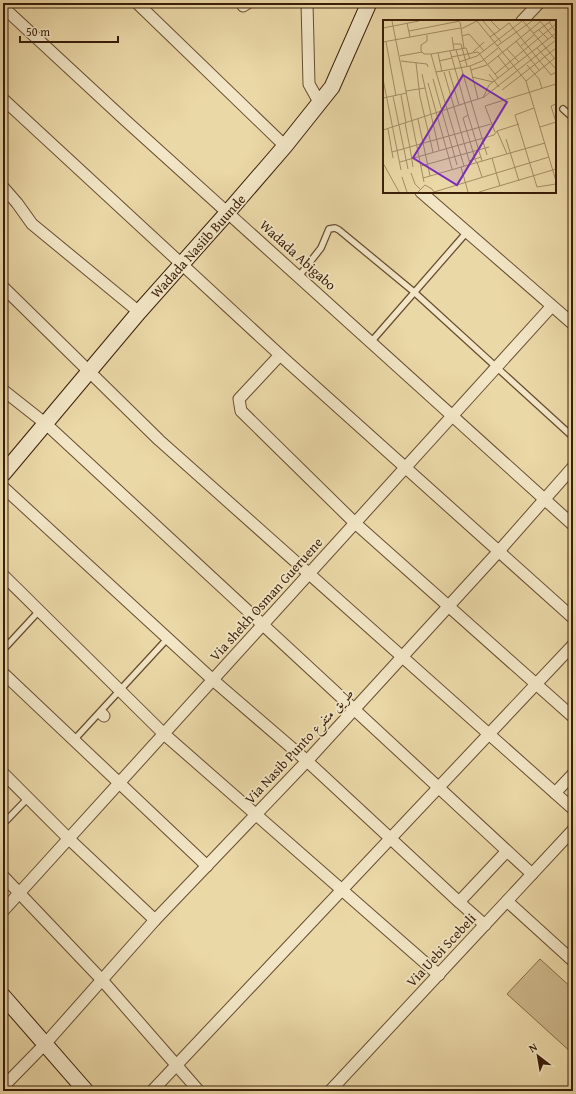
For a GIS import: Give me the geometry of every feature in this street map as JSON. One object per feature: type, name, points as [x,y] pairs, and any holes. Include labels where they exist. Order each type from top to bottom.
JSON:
[{"type":"street","points":[[137,3],[284,146]]},
{"type":"street","points":[[307,3],[309,84],[320,102]]},
{"type":"street","name":"Wadada Nasiib Buunde","points":[[3,474],[138,312],[228,212],[332,87],[369,3]]},
{"type":"street","points":[[523,20],[539,3]]},
{"type":"street","name":"Wadada Abigabo","points":[[3,7],[573,525]]},
{"type":"street","points":[[3,99],[280,355],[573,618]]},
{"type":"street","points":[[3,187],[18,203],[32,224],[138,312]]},
{"type":"street","points":[[422,193],[551,307],[573,324]]},
{"type":"street","points":[[3,287],[159,440],[573,809]]},
{"type":"street","name":"Via shekh Osman Gueruene","points":[[3,911],[551,307]]},
{"type":"street","points":[[280,355],[239,400],[241,411],[355,523],[573,717]]},
{"type":"street","points":[[3,390],[46,424],[532,874]]},
{"type":"street","name":"Via Nasib Punto طريق متفرع","points":[[3,1087],[45,1044],[154,920],[307,761],[354,708],[499,552],[573,467]]},
{"type":"street","points":[[3,487],[213,680],[307,761],[485,925]]},
{"type":"street","points":[[3,575],[164,734],[438,975]]},
{"type":"street","points":[[152,1091],[573,645]]},
{"type":"street","points":[[3,673],[207,866]]},
{"type":"street","points":[[3,773],[69,839],[154,920]]},
{"type":"street","points":[[555,794],[573,774]]},
{"type":"street","name":"Via Uebi Scebeli","points":[[330,1091],[573,830]]},
{"type":"street","points":[[459,902],[508,851]]},
{"type":"street","points":[[3,876],[102,980],[177,1064],[199,1091]]},
{"type":"street","points":[[507,901],[573,961]]},
{"type":"street","points":[[3,996],[86,1091]]},
{"type":"lane","points":[[563,110],[573,118]]},
{"type":"lane","points":[[299,276],[321,248],[329,229],[334,228],[414,292],[573,438]]},
{"type":"lane","points":[[371,342],[467,232]]},
{"type":"lane","points":[[3,650],[39,611]]},
{"type":"lane","points":[[74,740],[168,638]]},
{"type":"lane","points":[[3,824],[28,798]]},
{"type":"shaded area","points":[[540,959],[573,989],[573,1054],[507,994]]}]
